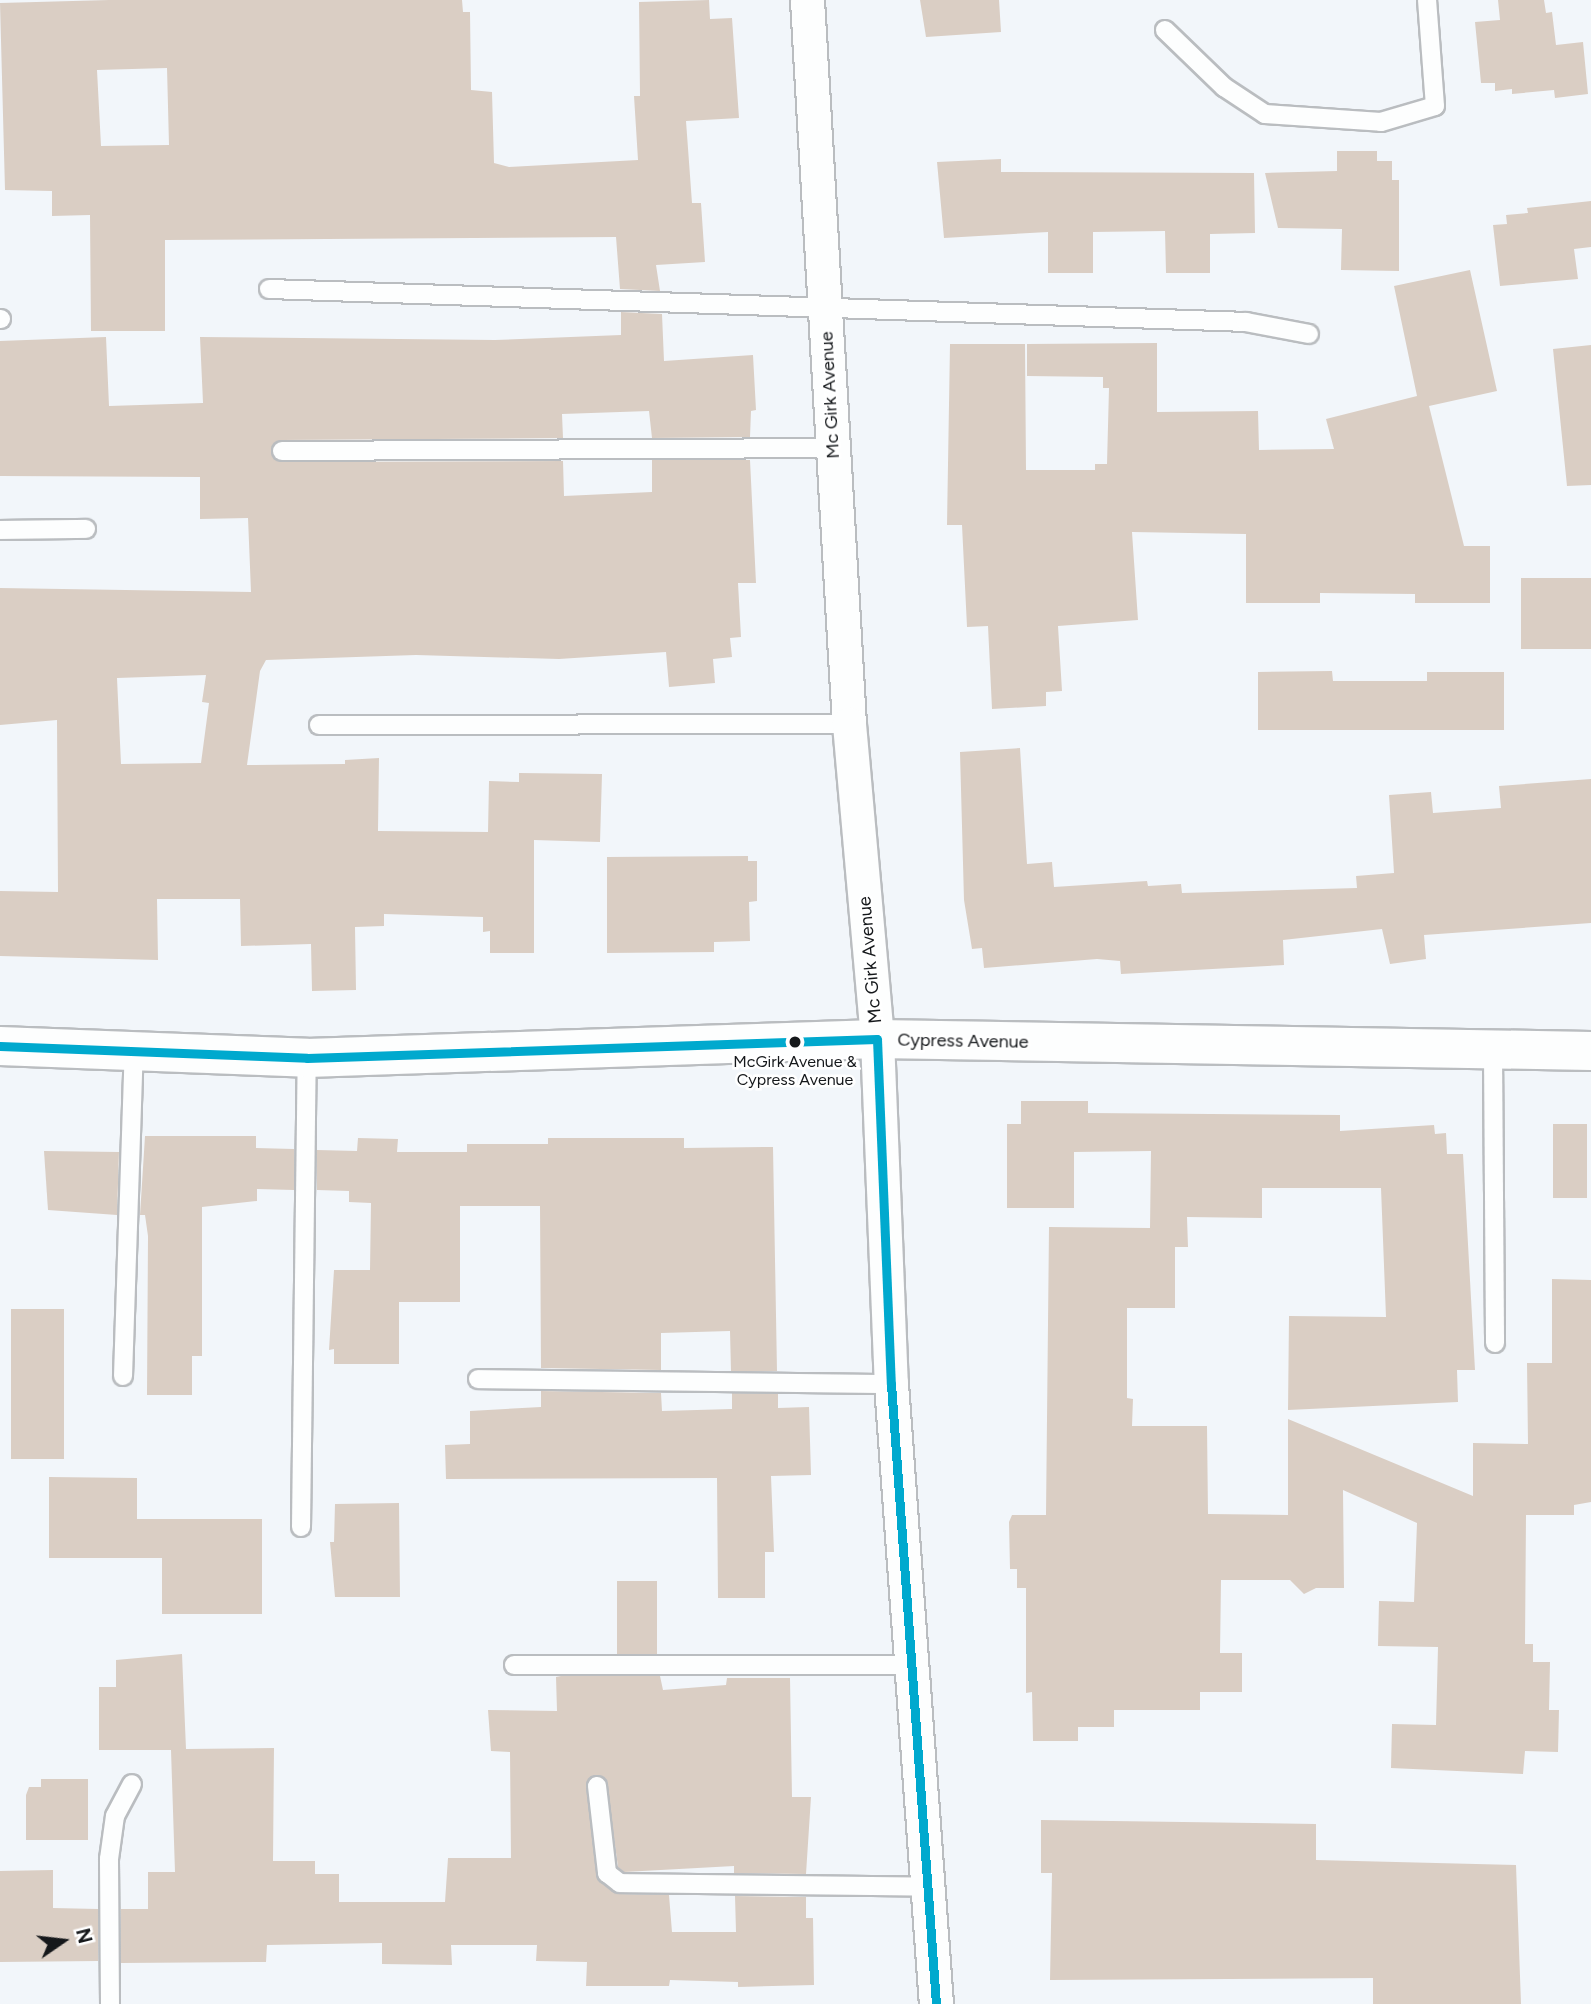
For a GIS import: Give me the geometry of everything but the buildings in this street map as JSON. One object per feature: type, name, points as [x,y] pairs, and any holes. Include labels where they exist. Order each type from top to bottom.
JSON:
[{"type":"street","name":"Mc Girk Avenue","points":[[807,0],[849,724],[877,1039],[891,1384],[936,2004]]},
{"type":"street","name":"Cypress Avenue","points":[[0,1046],[307,1058],[877,1039],[1493,1052],[1591,1051]]},
{"type":"lane","points":[[1165,30],[1224,88],[1265,114],[1381,122],[1435,106],[1427,0]]},
{"type":"lane","points":[[269,289],[825,305],[1246,322],[1309,334]]},
{"type":"lane","points":[[282,451],[833,448]]},
{"type":"lane","points":[[0,530],[86,529]]},
{"type":"lane","points":[[319,724],[849,724]]},
{"type":"lane","points":[[123,1376],[134,1051]]},
{"type":"lane","points":[[1493,1052],[1495,1343]]},
{"type":"lane","points":[[301,1527],[307,1058]]},
{"type":"lane","points":[[478,1379],[891,1384]]},
{"type":"lane","points":[[513,1665],[911,1665]]},
{"type":"lane","points":[[110,2004],[109,1859],[115,1816],[132,1784]]},
{"type":"lane","points":[[597,1786],[607,1873],[620,1883],[927,1887]]},
{"type":"transit line","points":[[0,1046],[307,1058],[877,1039],[891,1384],[936,2004]]},
{"type":"place","name":"McGirk Avenue & Cypress Avenue","points":[[795,1042]]}]
